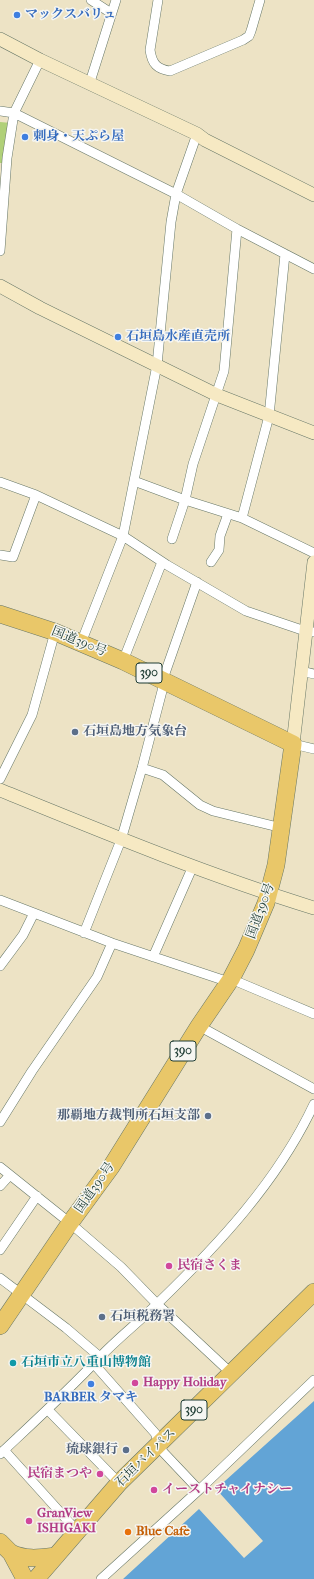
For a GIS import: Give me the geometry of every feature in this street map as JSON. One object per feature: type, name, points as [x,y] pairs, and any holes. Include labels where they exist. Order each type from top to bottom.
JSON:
[{"type":"highway","name":"国道390号","points":[[0,614],[55,632],[123,661],[293,744],[282,828],[269,894],[246,950],[230,980],[199,1026],[111,1167],[70,1223],[22,1296],[0,1326]]},
{"type":"highway","name":"石垣バイパス","points":[[36,1579],[119,1483],[232,1374],[314,1292]]},
{"type":"highway","points":[[5,1547],[24,1558],[33,1559],[56,1556]]},
{"type":"highway","points":[[5,1547],[25,1579]]},
{"type":"street","points":[[91,0],[111,13]]},
{"type":"street","points":[[90,82],[116,0]]},
{"type":"street","points":[[158,0],[150,50],[151,57],[155,66],[170,71],[243,40],[249,36],[260,0]]},
{"type":"street","points":[[0,39],[40,60],[90,82],[197,134],[205,140],[314,195]]},
{"type":"street","points":[[0,251],[3,165],[14,113],[40,60]]},
{"type":"street","points":[[0,111],[14,113],[176,194],[237,229],[314,269]]},
{"type":"street","points":[[81,643],[123,536],[157,365],[171,222],[176,194],[197,134]]},
{"type":"street","points":[[172,539],[185,500],[193,464],[224,371],[237,229]]},
{"type":"street","points":[[242,518],[269,416],[285,254]]},
{"type":"street","points":[[0,286],[40,308],[217,395],[314,433]]},
{"type":"street","points":[[134,481],[185,500],[242,518],[314,553]]},
{"type":"street","points":[[0,482],[36,495],[123,536],[162,562],[246,611],[310,632]]},
{"type":"street","points":[[0,555],[13,557],[36,495]]},
{"type":"street","points":[[211,562],[219,550],[220,536],[228,514]]},
{"type":"street","points":[[123,661],[162,562]]},
{"type":"street","points":[[314,562],[310,632],[301,671],[293,744],[314,749]]},
{"type":"street","points":[[84,933],[121,840],[142,768],[162,691],[163,680],[197,582]]},
{"type":"street","points":[[0,779],[32,715],[55,632]]},
{"type":"street","points":[[301,671],[314,674]]},
{"type":"street","points":[[142,768],[163,775],[200,805],[213,810],[282,828]]},
{"type":"street","points":[[0,790],[121,840],[269,894],[314,908]]},
{"type":"street","points":[[153,957],[193,866]]},
{"type":"street","points":[[0,900],[34,912],[112,944],[230,980],[314,1014]]},
{"type":"street","points":[[0,966],[23,935],[34,912]]},
{"type":"street","points":[[0,1122],[32,1071],[97,977],[112,944]]},
{"type":"street","points":[[199,1026],[314,1089]]},
{"type":"street","points":[[77,1531],[2,1452],[48,1410],[157,1304],[224,1236],[287,1153],[314,1104]]},
{"type":"street","points":[[0,1167],[70,1223],[121,1267],[157,1304],[232,1374]]},
{"type":"street","points":[[0,1186],[10,1175]]},
{"type":"street","points":[[0,1250],[37,1196]]},
{"type":"street","points":[[0,1278],[66,1328],[97,1361],[155,1433],[163,1452],[199,1490]]},
{"type":"street","points":[[102,1579],[199,1490],[314,1380]]},
{"type":"street","points":[[48,1410],[119,1483]]},
{"type":"green space","points":[[0,122],[11,123],[5,163],[0,163]]},
{"type":"water","points":[[314,1401],[314,1579],[123,1579],[199,1509],[244,1558],[263,1541],[216,1489]]},
{"type":"place","name":"マックスバリュ","points":[[17,15]]},
{"type":"place","name":"刺身・天ぷら屋","points":[[25,137]]},
{"type":"place","name":"石垣島水産直売所","points":[[118,337]]},
{"type":"place","name":"石垣島地方気象台","points":[[75,732]]},
{"type":"place","name":"那覇地方裁判所石垣支部","points":[[208,1116]]},
{"type":"place","name":"民宿さくま","points":[[169,1266]]},
{"type":"place","name":"石垣税務署","points":[[102,1317]]},
{"type":"place","name":"石垣市立八重山博物館","points":[[13,1363]]},
{"type":"place","name":"Happy Holiday","points":[[135,1383]]},
{"type":"place","name":"BARBER タマキ","points":[[91,1384]]},
{"type":"place","name":"琉球銀行","points":[[126,1450]]},
{"type":"place","name":"民宿まつや","points":[[100,1474]]},
{"type":"place","name":"イーストチャイナシー","points":[[154,1490]]},
{"type":"place","name":"GranView ISHIGAKI","points":[[29,1521]]},
{"type":"place","name":"Blue Cafe","points":[[128,1532]]}]
